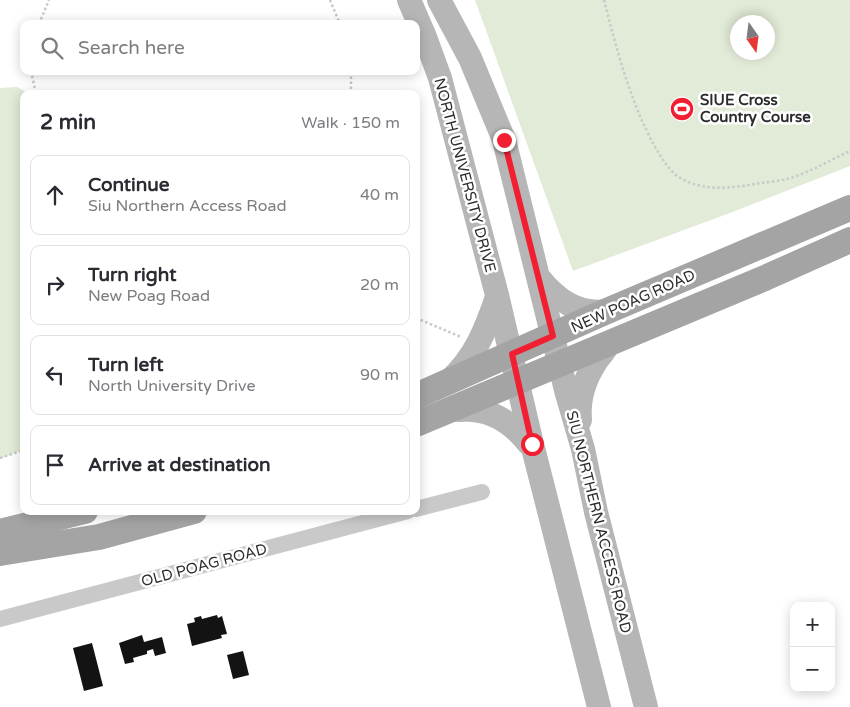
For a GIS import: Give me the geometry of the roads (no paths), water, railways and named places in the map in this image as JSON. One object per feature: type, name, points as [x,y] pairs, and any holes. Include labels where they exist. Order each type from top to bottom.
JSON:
[{"type":"main road","name":"NORTH UNIVERSITY DRIVE","points":[[409,0],[418,20]]},
{"type":"main road","points":[[439,0],[470,58],[504,140],[553,336]]},
{"type":"main road","name":"NORTH UNIVERSITY DRIVE","points":[[420,25],[440,78],[512,354]]},
{"type":"main road","name":"NEW POAG ROAD","points":[[420,394],[607,311],[850,208]]},
{"type":"main road","name":"NEW POAG ROAD","points":[[420,422],[850,240]]},
{"type":"main road","points":[[539,278],[563,302],[578,309],[594,312],[607,311]]},
{"type":"main road","points":[[448,382],[465,366],[478,345],[488,326],[497,295]]},
{"type":"main road","name":"SIU NORTHERN ACCESS ROAD","points":[[553,336],[584,449],[596,512],[646,707]]},
{"type":"main road","points":[[584,449],[579,408],[583,389],[591,370],[608,344]]},
{"type":"main road","points":[[512,354],[532,444],[599,707]]},
{"type":"main road","points":[[453,409],[481,411],[503,420],[519,432],[529,444],[532,444]]},
{"type":"main road","points":[[0,532],[69,515]]},
{"type":"main road","points":[[0,553],[99,537],[179,515]]},
{"type":"street","points":[[420,508],[482,492]]},
{"type":"street","name":"OLD POAG ROAD","points":[[0,619],[393,515]]},
{"type":"place","name":"SIUE Cross Country Course","points":[[682,109]]}]
